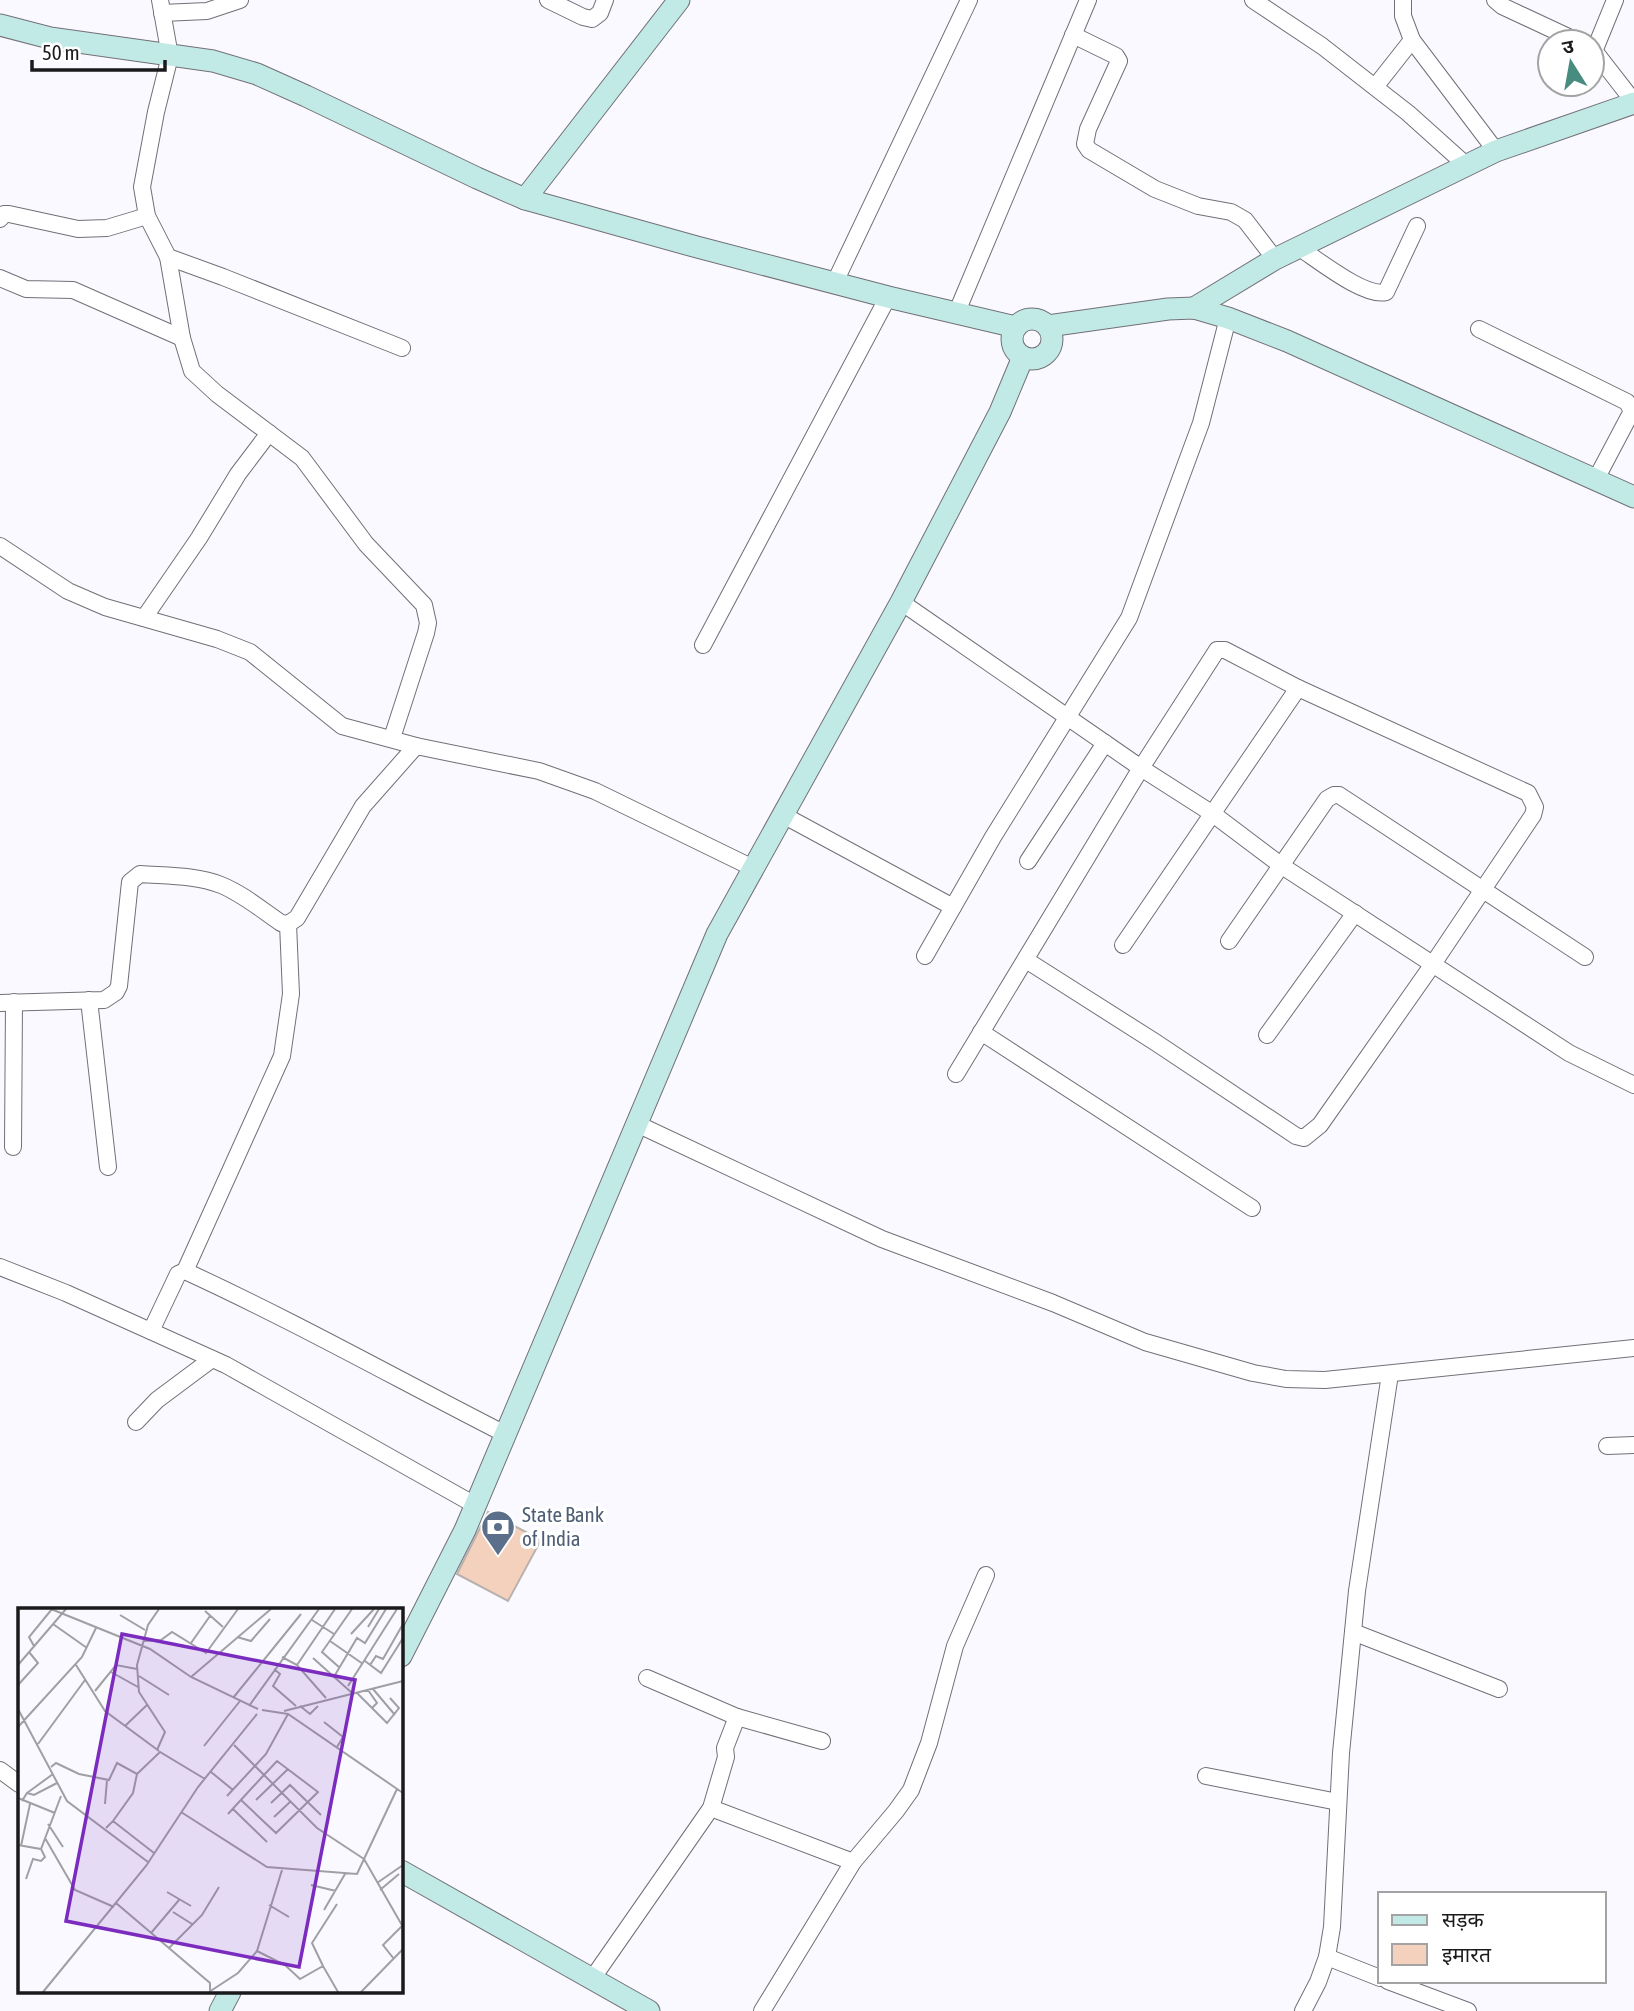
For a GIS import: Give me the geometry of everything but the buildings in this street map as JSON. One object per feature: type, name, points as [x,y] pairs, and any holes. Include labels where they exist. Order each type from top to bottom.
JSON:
[{"type":"street","points":[[240,0],[207,11],[161,7],[170,56],[142,187],[147,216],[168,257],[182,338],[192,371],[217,394],[302,458],[366,544],[424,605],[428,623],[426,634],[392,738]]},
{"type":"street","points":[[548,0],[592,19],[600,13],[605,0]]},
{"type":"street","points":[[525,199],[679,0]]},
{"type":"street","points":[[835,282],[969,0]]},
{"type":"street","points":[[956,314],[1088,0]]},
{"type":"street","points":[[1253,0],[1322,46],[1375,87],[1467,166]]},
{"type":"street","points":[[1403,0],[1403,16],[1412,40],[1496,151]]},
{"type":"street","points":[[1495,0],[1502,6],[1549,28]]},
{"type":"street","points":[[1602,28],[1615,0]]},
{"type":"street","points":[[0,25],[50,38],[213,61],[257,74],[525,199],[888,297],[1016,327]]},
{"type":"street","points":[[1073,35],[1116,56],[1119,61],[1088,129],[1085,144],[1089,150],[1155,189],[1198,206],[1231,212],[1245,220],[1275,259]]},
{"type":"street","points":[[1375,87],[1412,40]]},
{"type":"street","points":[[1194,308],[1298,247],[1496,151],[1634,102],[1606,66]]},
{"type":"street","points":[[0,219],[4,214],[9,214],[78,229],[107,228],[147,216]]},
{"type":"street","points":[[1298,247],[1363,288],[1378,294],[1386,292],[1417,226]]},
{"type":"street","points":[[168,257],[401,348]]},
{"type":"street","points":[[0,278],[26,289],[73,290],[182,338]]},
{"type":"street","points":[[703,645],[888,297]]},
{"type":"street","points":[[1048,326],[1052,338],[1048,351],[1037,358],[1023,357],[1012,344],[1016,327],[1028,319],[1035,319],[1048,326],[1168,309],[1194,308],[1300,346],[1634,497]]},
{"type":"street","points":[[925,956],[993,837],[1129,618],[1201,423],[1228,318]]},
{"type":"street","points":[[1479,329],[1627,402],[1632,411],[1595,481]]},
{"type":"street","points":[[402,1654],[475,1505],[717,934],[901,602],[1000,412],[1023,357]]},
{"type":"street","points":[[144,618],[199,538],[238,474],[269,433]]},
{"type":"street","points":[[0,546],[68,591],[105,607],[217,639],[250,652],[307,695],[342,726],[416,746],[539,771],[595,791],[753,868]]},
{"type":"street","points":[[901,602],[1104,743],[1213,814],[1282,866],[1569,1053],[1634,1085]]},
{"type":"street","points":[[956,1074],[1141,768],[1217,650],[1225,650],[1298,688],[1528,793],[1535,807],[1533,815],[1433,964],[1320,1125],[1304,1138],[1296,1136],[1026,960]]},
{"type":"street","points":[[1123,945],[1298,688]]},
{"type":"street","points":[[1028,862],[1104,743]]},
{"type":"street","points":[[13,1147],[7,1002],[104,1000],[116,992],[119,986],[130,882],[140,874],[204,880],[220,885],[236,892],[281,923],[288,924],[297,918],[363,806],[416,746]]},
{"type":"street","points":[[1229,942],[1327,799],[1334,794],[1584,957]]},
{"type":"street","points":[[783,814],[953,907]]},
{"type":"street","points":[[1267,1035],[1355,913]]},
{"type":"street","points":[[151,1331],[178,1274],[185,1271],[282,1056],[291,994],[288,924]]},
{"type":"street","points":[[89,1000],[108,1167]]},
{"type":"street","points":[[981,1032],[1252,1208]]},
{"type":"street","points":[[637,1124],[882,1239],[1053,1303],[1145,1342],[1253,1373],[1286,1379],[1325,1380],[1634,1348]]},
{"type":"street","points":[[0,1267],[66,1293],[212,1359],[475,1505]]},
{"type":"street","points":[[185,1271],[270,1310],[360,1360],[505,1434]]},
{"type":"street","points":[[135,1422],[157,1400],[212,1359]]},
{"type":"street","points":[[1303,2011],[1327,1957],[1332,1927],[1338,1801],[1353,1632],[1390,1374]]},
{"type":"street","points":[[1607,1446],[1634,1445]]},
{"type":"street","points":[[762,2011],[853,1862],[911,1790],[929,1742],[955,1646],[986,1575]]},
{"type":"street","points":[[1353,1632],[1499,1689]]},
{"type":"street","points":[[647,1678],[737,1717],[822,1741]]},
{"type":"street","points":[[592,1979],[711,1808],[726,1757],[725,1748],[737,1717]]},
{"type":"street","points":[[0,1770],[18,1783]]},
{"type":"street","points":[[1206,1776],[1338,1801]]},
{"type":"street","points":[[711,1808],[853,1862]]},
{"type":"street","points":[[402,1872],[649,2011]]},
{"type":"street","points":[[1327,1957],[1378,1977]]},
{"type":"street","points":[[1393,1983],[1468,2011]]},
{"type":"street","points":[[220,2011],[229,1994]]},
{"type":"place","name":"State Bank of India","points":[[498,1557]]}]
